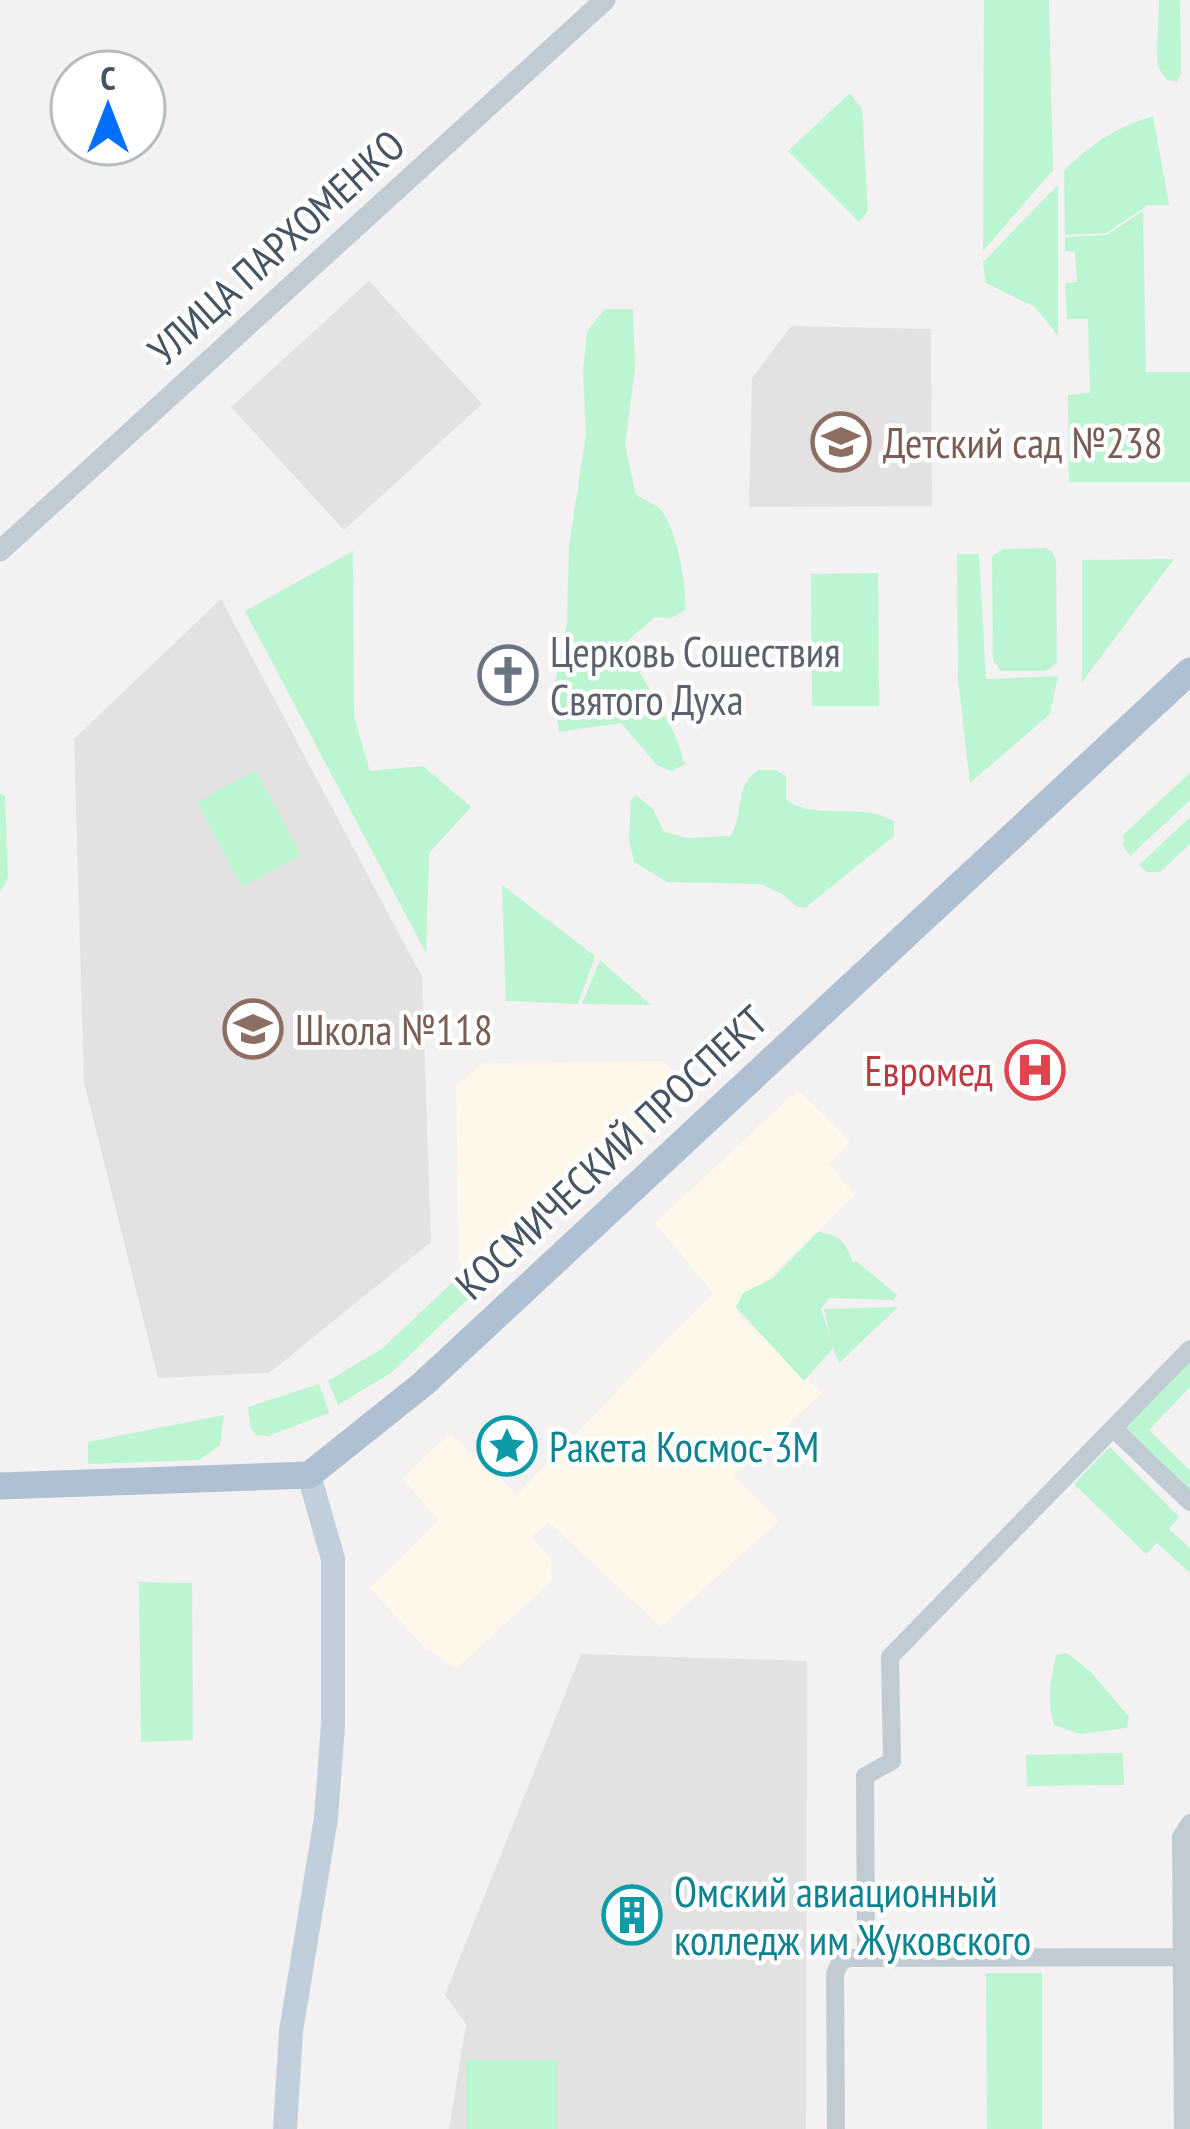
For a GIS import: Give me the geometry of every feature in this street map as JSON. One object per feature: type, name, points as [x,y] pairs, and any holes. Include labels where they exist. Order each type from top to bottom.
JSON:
[{"type":"main road","name":"КОСМИЧЕСКИЙ ПРОСПЕКТ","points":[[309,1475],[423,1384],[1190,671]]},
{"type":"main road","points":[[0,1486],[309,1475],[333,1559],[333,1725],[326,1818],[288,2050],[285,2129]]},
{"type":"street","name":"УЛИЦА ПАРХОМЕНКО","points":[[0,551],[605,0]]},
{"type":"street","points":[[866,1958],[865,1776],[892,1761],[890,1658],[1190,1349]]},
{"type":"street","points":[[1114,1428],[1190,1502]]},
{"type":"street","points":[[1183,2129],[1181,1837],[1190,1823]]},
{"type":"street","points":[[836,2129],[836,1973],[840,1962],[866,1958],[1182,1957]]},
{"type":"shaded area","points":[[369,281],[482,404],[344,530],[231,407]]},
{"type":"shaded area","name":"Детский сад №238","points":[[791,326],[931,329],[932,506],[749,507],[752,378]]},
{"type":"shaded area","name":"Школа №118","points":[[221,599],[422,977],[431,1242],[269,1373],[158,1378],[84,1082],[74,739]]},
{"type":"shaded area","points":[[662,1061],[693,1088],[479,1288],[459,1261],[456,1086],[483,1063]]},
{"type":"shaded area","points":[[798,1090],[850,1141],[829,1164],[855,1195],[735,1311],[822,1393],[733,1475],[779,1521],[661,1627],[549,1522],[531,1538],[551,1558],[552,1581],[457,1668],[423,1646],[370,1588],[439,1520],[402,1478],[450,1433],[517,1494],[713,1293],[655,1223]]},
{"type":"shaded area","points":[[581,1654],[807,1661],[806,2129],[449,2129],[466,2024],[445,1995]]},
{"type":"green space","points":[[984,0],[1049,0],[1053,170],[983,251]]},
{"type":"green space","points":[[1159,0],[1180,0],[1181,74],[1177,82],[1167,80],[1158,67]]},
{"type":"green space","points":[[850,93],[862,109],[868,211],[859,222],[788,151]]},
{"type":"green space","points":[[1153,116],[1169,205],[1148,205],[1106,233],[1065,235],[1064,171],[1105,138]]},
{"type":"green space","points":[[1058,185],[1058,336],[1035,307],[986,283],[983,262]]},
{"type":"green space","points":[[1143,211],[1146,372],[1190,372],[1190,482],[1069,482],[1068,395],[1090,393],[1088,319],[1067,319],[1065,283],[1077,282],[1075,252],[1065,251],[1065,237],[1107,235]]},
{"type":"green space","points":[[605,309],[633,309],[635,368],[625,445],[636,495],[662,511],[683,573],[685,610],[671,618],[655,617],[626,642],[679,747],[685,764],[672,771],[657,765],[621,723],[559,732],[553,693],[567,622],[569,547],[586,433],[587,331]]},
{"type":"green space","points":[[1044,548],[1056,559],[1057,663],[1046,671],[1001,671],[993,660],[992,556],[1003,549]]},
{"type":"green space","points":[[353,551],[354,716],[370,771],[423,766],[471,807],[429,853],[426,953],[245,611]]},
{"type":"green space","points":[[957,554],[979,554],[986,679],[1058,676],[1050,714],[970,783],[958,679]]},
{"type":"green space","points":[[1174,559],[1082,682],[1082,560]]},
{"type":"green space","points":[[878,573],[879,706],[812,706],[811,574]]},
{"type":"green space","points":[[256,770],[301,855],[242,887],[197,802]]},
{"type":"green space","points":[[759,770],[786,776],[786,800],[812,810],[880,815],[894,821],[894,836],[805,908],[761,884],[667,882],[634,862],[629,840],[631,800],[636,795],[653,809],[664,832],[688,838],[730,836],[745,784]]},
{"type":"green space","points":[[1190,773],[1190,800],[1130,856],[1123,846],[1124,834]]},
{"type":"green space","points":[[0,793],[5,796],[8,878],[0,892]]},
{"type":"green space","points":[[1190,817],[1190,844],[1160,872],[1147,872],[1139,865]]},
{"type":"green space","points":[[502,885],[595,956],[578,1004],[506,1001]]},
{"type":"green space","points":[[600,960],[651,1005],[582,1004]]},
{"type":"green space","points":[[818,1232],[842,1241],[853,1263],[897,1295],[893,1300],[829,1298],[821,1309],[831,1339],[824,1309],[898,1307],[839,1363],[833,1348],[804,1381],[736,1307],[743,1293],[773,1278]]},
{"type":"green space","points":[[458,1277],[475,1292],[392,1372],[338,1405],[328,1381],[383,1348]]},
{"type":"green space","points":[[1190,1354],[1190,1387],[1149,1430],[1190,1471],[1190,1499],[1117,1428]]},
{"type":"green space","points":[[319,1384],[329,1413],[268,1436],[256,1435],[248,1407]]},
{"type":"green space","points":[[224,1415],[220,1445],[199,1460],[88,1464],[88,1442]]},
{"type":"green space","points":[[1110,1447],[1179,1517],[1169,1529],[1190,1548],[1190,1573],[1157,1543],[1146,1554],[1074,1484]]},
{"type":"green space","points":[[139,1582],[192,1583],[193,1740],[141,1742]]},
{"type":"green space","points":[[1067,1653],[1091,1672],[1129,1717],[1127,1728],[1080,1734],[1054,1725],[1052,1674],[1056,1655]]},
{"type":"green space","points":[[1123,1753],[1124,1785],[1027,1786],[1026,1755]]},
{"type":"green space","points":[[986,1973],[1042,1973],[1042,2129],[987,2129]]},
{"type":"green space","points":[[466,2060],[557,2060],[557,2129],[467,2129]]},
{"type":"place","name":"Детский сад №238","points":[[841,442]]},
{"type":"place","name":"Церковь Сошествия Святого Духа","points":[[508,675]]},
{"type":"place","name":"Школа №118","points":[[253,1029]]},
{"type":"place","name":"Евромед","points":[[1035,1070]]},
{"type":"place","name":"Ракета Космос-3М","points":[[507,1446]]},
{"type":"place","name":"Омский авиационный колледж им Жуковского","points":[[632,1915]]}]
